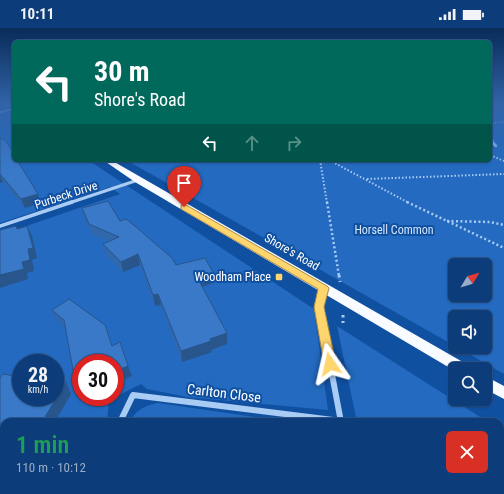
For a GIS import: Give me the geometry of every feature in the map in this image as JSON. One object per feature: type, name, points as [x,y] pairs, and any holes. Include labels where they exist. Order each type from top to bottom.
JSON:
[{"type":"main road","name":"Shore's Road","points":[[109,162],[451,362]]},
{"type":"main road","points":[[492,386],[504,393]]},
{"type":"street","name":"Purbeck Drive","points":[[0,226],[138,180]]},
{"type":"street","points":[[324,288],[319,307],[340,418]]},
{"type":"street","name":"Carlton Close","points":[[122,418],[133,395],[317,418]]},
{"type":"path","points":[[492,156],[504,161]]},
{"type":"path","points":[[320,162],[342,298],[343,323]]},
{"type":"path","points":[[334,162],[425,212],[504,248]]},
{"type":"path","points":[[365,179],[504,174]]},
{"type":"path","points":[[445,221],[490,222],[504,225]]},
{"type":"green space","points":[[0,127],[12,127],[12,162],[91,162],[314,309],[328,410],[187,397],[147,389],[141,384],[124,392],[124,354],[72,354],[72,406],[108,406],[107,418],[0,418],[0,235],[120,194],[110,187],[0,223]]},
{"type":"green space","name":"Horsell Common","points":[[492,127],[504,127],[504,374],[492,367],[492,362],[483,362],[469,354],[492,354],[492,310],[448,310],[448,342],[130,162],[492,162]]},
{"type":"green space","points":[[337,326],[448,397],[448,406],[463,406],[482,418],[356,418]]},
{"type":"green space","points":[[158,403],[261,418],[132,418],[138,411],[149,405]]},
{"type":"building","points":[[0,138],[6,141],[12,151],[12,162],[18,162],[38,194],[21,199],[0,174]]},
{"type":"building","points":[[108,201],[120,221],[126,219],[172,258],[176,265],[205,258],[213,272],[197,277],[227,333],[210,339],[211,341],[181,351],[158,294],[153,295],[138,254],[121,262],[103,244],[119,237],[89,224],[82,208]]},
{"type":"building","points":[[16,226],[17,229],[27,226],[33,248],[28,249],[30,260],[22,262],[24,269],[0,275],[0,230]]},
{"type":"building","points":[[69,299],[105,325],[112,346],[120,342],[124,354],[72,354],[72,364],[64,320],[52,310]]},
{"type":"building","points":[[124,354],[128,366],[124,368]]},
{"type":"building","points":[[3,374],[12,376],[12,406],[52,406],[44,418],[0,418],[0,378]]},
{"type":"waterway","points":[[492,142],[496,146]]},
{"type":"place","name":"Woodham Place","points":[[279,277]]},
{"type":"route","points":[[184,207],[324,288],[319,307],[330,364]]}]
